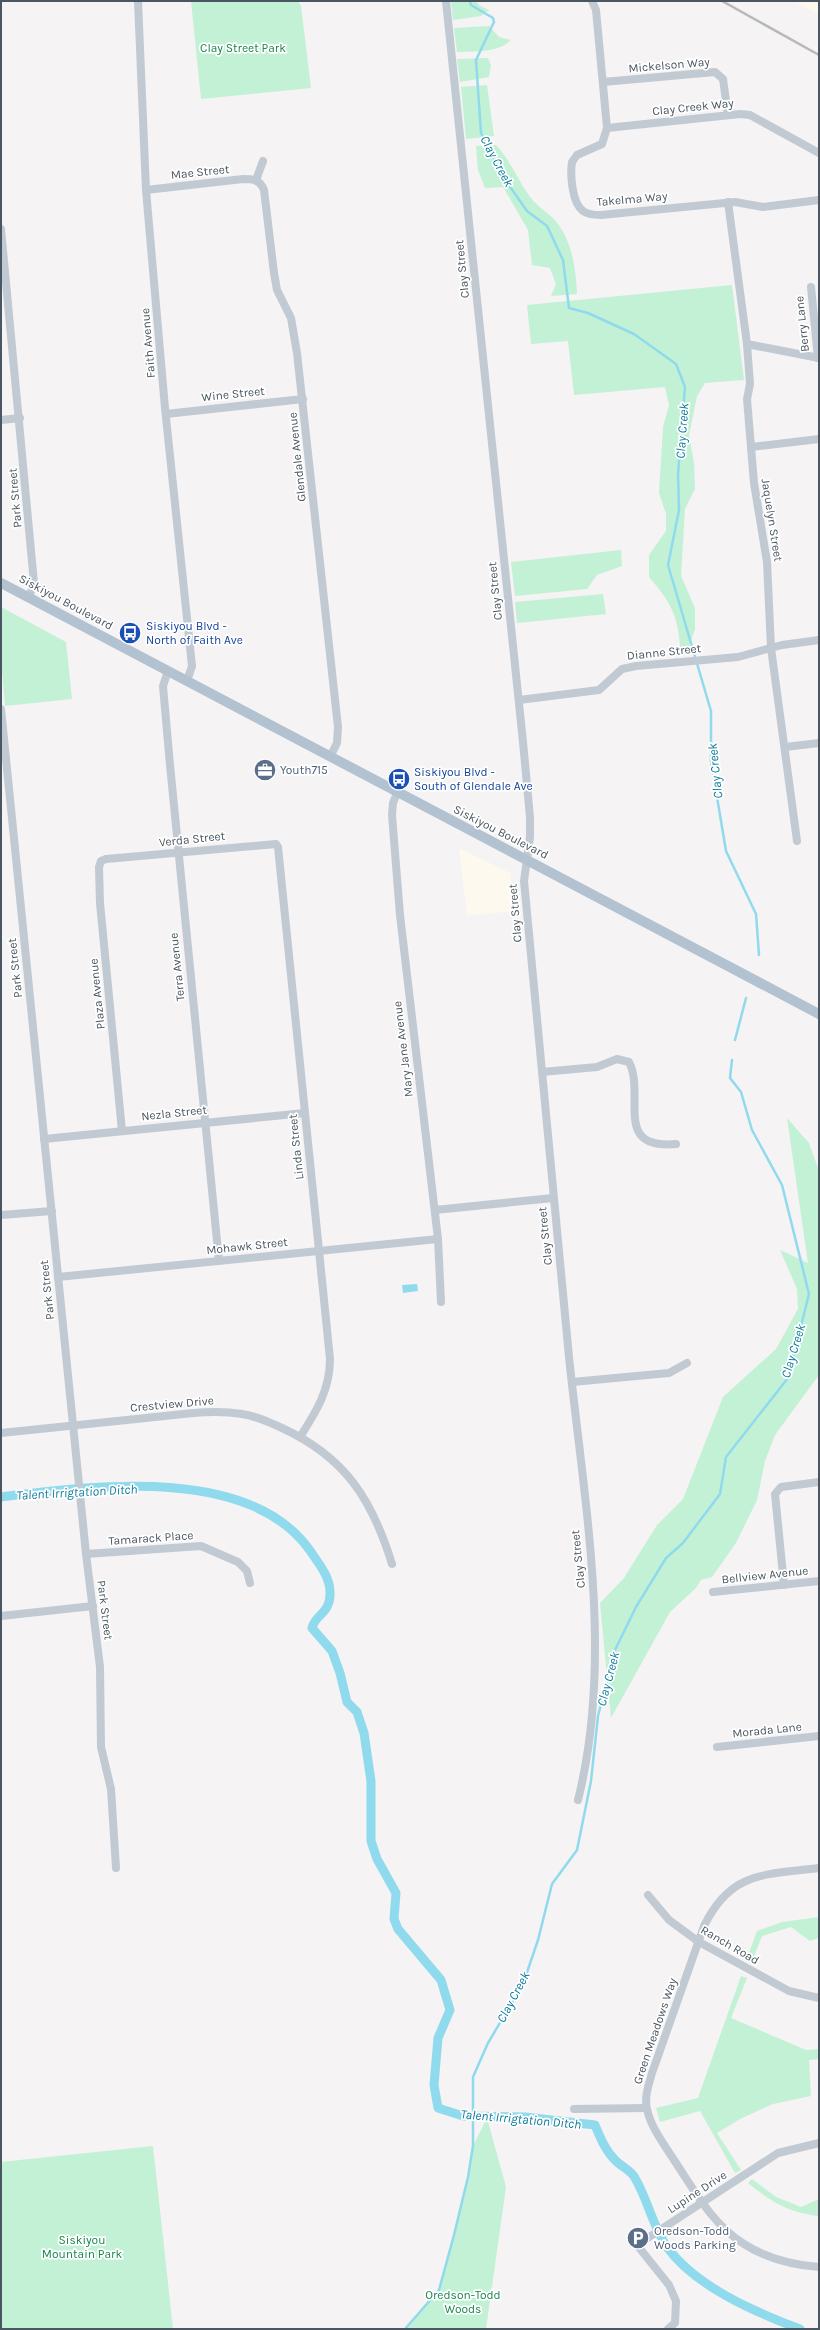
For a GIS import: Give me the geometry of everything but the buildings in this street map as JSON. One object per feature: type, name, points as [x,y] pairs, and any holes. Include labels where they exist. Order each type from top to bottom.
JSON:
[{"type":"main road","name":"Siskiyou Boulevard","points":[[1,583],[819,1014]]},
{"type":"street","name":"Faith Avenue","points":[[138,1],[146,190],[166,414],[192,666],[187,681]]},
{"type":"street","name":"Clay Street","points":[[446,1],[530,817],[524,881],[553,1198],[594,1590],[596,1676],[586,1770],[578,1800]]},
{"type":"street","points":[[592,1],[596,10],[607,128]]},
{"type":"street","name":"Mickelson Way","points":[[602,82],[715,72],[723,79],[728,115]]},
{"type":"street","name":"Clay Creek Way","points":[[607,128],[728,115],[750,116],[819,153]]},
{"type":"street","name":"Takelma Way","points":[[607,128],[606,135],[598,147],[577,155],[572,162],[576,203],[588,214],[601,215],[728,202],[741,202],[754,207],[763,207],[819,200]]},
{"type":"street","points":[[256,180],[263,161]]},
{"type":"street","name":"Mae Street","points":[[146,190],[243,179],[256,180]]},
{"type":"street","name":"Glendale Avenue","points":[[256,180],[262,184],[264,190],[277,290],[291,318],[303,399],[338,727],[337,743],[330,757]]},
{"type":"street","name":"Jaquelyn Street","points":[[728,202],[747,344],[750,384],[747,399],[754,483],[767,562],[771,648],[797,841]]},
{"type":"street","name":"Park Street","points":[[1,229],[20,418],[34,583],[29,597]]},
{"type":"street","name":"Berry Lane","points":[[811,287],[819,358]]},
{"type":"street","points":[[747,344],[819,358]]},
{"type":"street","name":"Wine Street","points":[[166,414],[303,399]]},
{"type":"street","points":[[1,420],[20,418]]},
{"type":"street","points":[[751,447],[819,439]]},
{"type":"street","name":"Dianne Street","points":[[519,700],[599,690],[622,669],[636,666],[738,656],[771,648],[819,640]]},
{"type":"street","name":"Terra Avenue","points":[[168,671],[163,686],[178,853],[219,1261]]},
{"type":"street","name":"Park Street","points":[[1,709],[80,1497],[100,1667],[101,1747],[111,1789],[116,1868]]},
{"type":"street","points":[[785,747],[819,743]]},
{"type":"street","name":"Mary Jane Avenue","points":[[398,793],[392,803],[392,815],[400,915],[438,1238],[441,1302]]},
{"type":"street","name":"Verda Street","points":[[106,859],[272,843],[278,848]]},
{"type":"street","name":"Linda Street","points":[[278,848],[330,1373],[322,1401],[300,1437]]},
{"type":"street","name":"Plaza Avenue","points":[[106,859],[101,861],[99,867],[98,884],[122,1131]]},
{"type":"street","points":[[542,1072],[597,1067],[617,1059],[629,1062],[634,1073],[634,1117],[638,1131],[651,1142],[664,1145],[676,1144]]},
{"type":"street","name":"Nezla Street","points":[[44,1139],[305,1113]]},
{"type":"street","points":[[435,1210],[553,1198]]},
{"type":"street","points":[[1,1215],[52,1211]]},
{"type":"street","name":"Mohawk Street","points":[[58,1277],[438,1238]]},
{"type":"street","points":[[572,1382],[668,1373],[687,1363]]},
{"type":"street","name":"Crestview Drive","points":[[1,1433],[222,1412],[260,1419],[300,1437],[330,1458],[357,1487],[378,1521],[392,1564]]},
{"type":"street","points":[[784,1585],[775,1494],[781,1487],[819,1482]]},
{"type":"street","name":"Tamarack Place","points":[[86,1554],[201,1546],[238,1562],[247,1571],[250,1583]]},
{"type":"street","name":"Bellview Avenue","points":[[713,1592],[819,1581]]},
{"type":"street","points":[[1,1616],[93,1606]]},
{"type":"street","name":"Morada Lane","points":[[717,1747],[819,1736]]},
{"type":"street","name":"Green Meadows Way","points":[[646,2108],[646,2096],[652,2073],[704,1926],[716,1904],[725,1894],[740,1883],[762,1875],[819,1868]]},
{"type":"street","name":"Ranch Road","points":[[648,1896],[669,1920],[699,1942],[789,1990],[817,1996]]},
{"type":"street","points":[[574,2109],[646,2108],[659,2136],[702,2203],[729,2234],[745,2245],[788,2263],[819,2267]]},
{"type":"street","name":"Lupine Drive","points":[[668,2329],[675,2323],[676,2302],[669,2285],[637,2245],[778,2153],[819,2143]]},
{"type":"shaded area","points":[[794,1],[819,1],[819,15]]},
{"type":"shaded area","points":[[459,848],[510,873],[516,911],[467,916]]},
{"type":"green space","name":"Clay Street Park","points":[[191,1],[298,1],[301,6],[311,88],[201,99]]},
{"type":"green space","points":[[451,1],[476,1],[479,5],[489,10],[481,16],[453,20]]},
{"type":"green space","points":[[489,26],[499,37],[511,40],[493,49],[457,52],[454,28]]},
{"type":"green space","points":[[488,58],[491,65],[489,77],[460,82],[457,59]]},
{"type":"green space","points":[[487,85],[494,136],[466,139],[461,87]]},
{"type":"green space","points":[[496,145],[531,198],[554,219],[565,236],[572,255],[576,275],[577,294],[551,296],[556,284],[550,268],[532,265],[528,230],[503,187],[485,188],[478,170],[476,146]]},
{"type":"green space","points":[[732,285],[744,380],[705,383],[697,396],[689,435],[694,463],[695,489],[685,509],[681,576],[695,608],[695,629],[686,655],[681,655],[678,631],[673,613],[664,596],[649,577],[649,555],[666,531],[666,514],[659,493],[663,427],[669,405],[665,387],[574,395],[568,341],[531,344],[527,305]]},
{"type":"green space","points":[[621,550],[622,566],[597,575],[587,589],[515,596],[511,562]]},
{"type":"green space","points":[[603,594],[606,614],[517,623],[515,602]]},
{"type":"green space","points":[[1,607],[66,642],[72,699],[5,706],[1,660]]},
{"type":"green space","points":[[787,1118],[809,1143],[819,1171],[819,1375],[775,1435],[765,1461],[757,1500],[736,1543],[712,1577],[701,1580],[696,1588],[670,1612],[611,1718],[600,1603],[624,1578],[657,1525],[683,1499],[723,1397],[776,1349],[798,1309],[797,1289],[780,1250],[808,1263]]},
{"type":"green space","points":[[819,1917],[819,1938],[810,1941],[791,1927],[762,1936],[751,1964],[746,1961],[757,1931],[782,1922]]},
{"type":"green space","points":[[741,1976],[747,1978],[731,2018],[806,2050],[819,2049],[819,2059],[809,2060],[811,2096],[773,2104],[740,2119],[717,2133],[741,2170],[735,2173],[700,2111],[660,2122],[656,2108],[698,2098]]},
{"type":"green space","name":"Oredson-Todd Woods","points":[[487,2118],[506,2187],[486,2329],[405,2329],[439,2290],[468,2177],[473,2146]]},
{"type":"green space","name":"Siskiyou Mountain Park","points":[[153,2146],[173,2329],[1,2329],[1,2162]]},
{"type":"green space","points":[[752,2179],[776,2197],[801,2207],[819,2199],[819,2216],[798,2212],[780,2205],[748,2183]]},
{"type":"water","points":[[417,1284],[418,1291],[403,1293],[402,1285]]},
{"type":"waterway","name":"Clay Creek","points":[[470,1],[471,5],[493,18],[494,22],[476,60],[481,133],[506,181],[527,211],[547,226],[563,260],[569,308],[588,313],[634,334],[676,364],[685,387],[678,474],[679,510],[668,565],[711,711],[711,761],[726,851],[756,914],[759,955]]},
{"type":"waterway","name":"Clay Creek","points":[[735,1040],[746,998]]},
{"type":"waterway","name":"Clay Creek","points":[[405,2329],[439,2290],[454,2235],[468,2177],[473,2146],[473,2077],[488,2043],[523,1984],[538,1940],[552,1884],[577,1850],[591,1781],[598,1716],[615,1650],[636,1607],[666,1558],[683,1543],[720,1494],[726,1457],[788,1378],[809,1294],[782,1185],[752,1130],[741,1092],[730,1078],[732,1060]]},
{"type":"waterway","name":"Talent Irrigtation Ditch","points":[[1,1497],[123,1486],[168,1487],[211,1493],[250,1505],[284,1524],[311,1552],[324,1571],[330,1586],[330,1599],[328,1605],[316,1620],[312,1628],[332,1651],[340,1673],[347,1702],[357,1712],[364,1733],[371,1781],[371,1841],[377,1859],[396,1893],[394,1919],[398,1929],[441,1980],[450,2010],[438,2038],[434,2085],[438,2108],[463,2116],[525,2117],[595,2125],[611,2156],[635,2178],[662,2239],[679,2261],[710,2286],[728,2297],[764,2315],[800,2329]]},
{"type":"railway","points":[[722,1],[819,55]]},
{"type":"place","name":"Siskiyou Blvd - North of Faith Ave","points":[[130,633]]},
{"type":"place","name":"Youth715","points":[[265,770]]},
{"type":"place","name":"Siskiyou Blvd - South of Glendale Ave","points":[[399,779]]},
{"type":"place","name":"Oredson-Todd Woods Parking","points":[[638,2238]]}]
